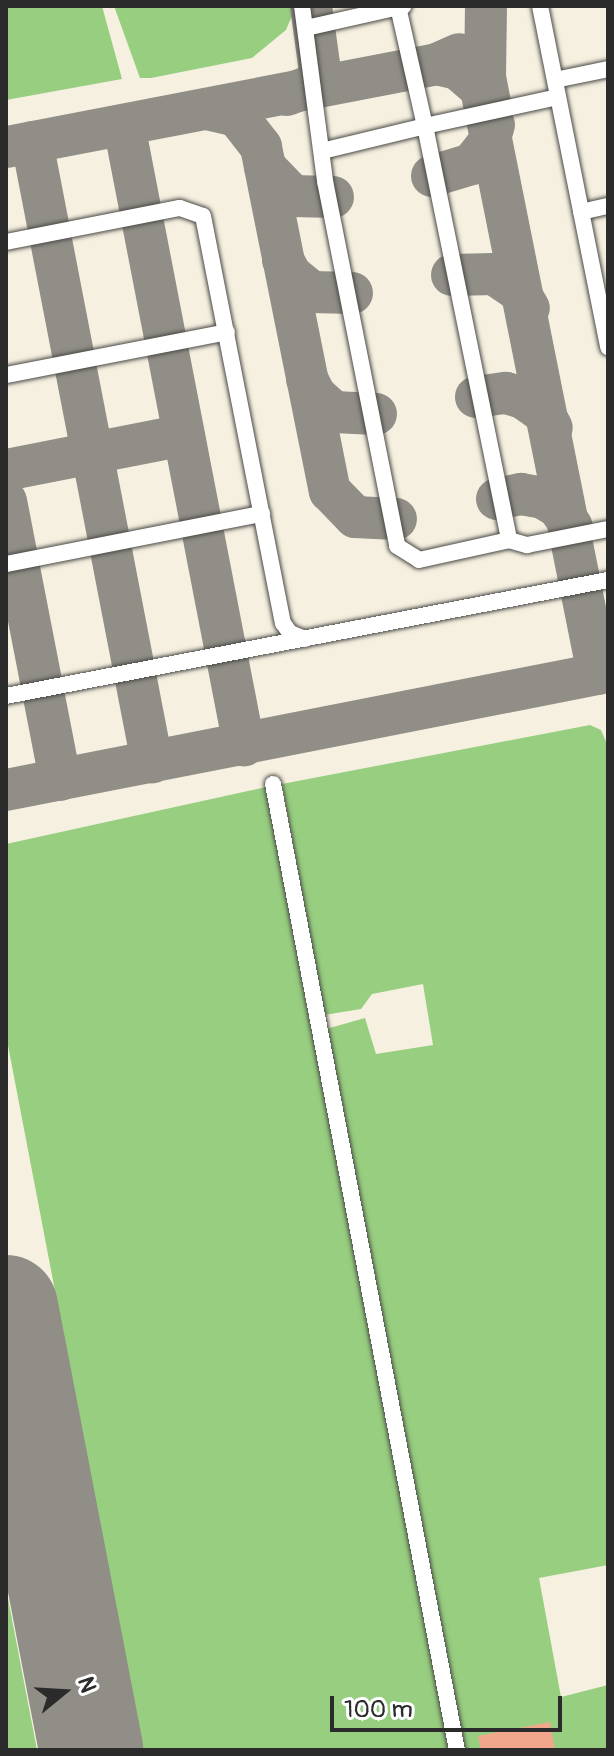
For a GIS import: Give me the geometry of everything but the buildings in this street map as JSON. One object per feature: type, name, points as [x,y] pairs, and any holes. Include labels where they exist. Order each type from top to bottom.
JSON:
[{"type":"lane","points":[[302,6],[322,151],[397,546],[419,560],[509,540],[527,545],[608,529]]},
{"type":"lane","points":[[540,6],[581,212],[605,312],[608,347]]},
{"type":"lane","points":[[306,28],[402,8],[509,540]]},
{"type":"lane","points":[[555,80],[608,69]]},
{"type":"lane","points":[[322,151],[558,97]]},
{"type":"lane","points":[[581,212],[608,206]]},
{"type":"lane","points":[[6,242],[180,208],[196,210],[206,223],[283,623],[280,636],[269,646]]},
{"type":"lane","points":[[6,375],[227,332]]},
{"type":"lane","points":[[6,564],[262,514]]},
{"type":"lane","points":[[6,696],[608,580]]},
{"type":"lane","points":[[283,623],[290,633],[305,639]]},
{"type":"lane","points":[[273,784],[457,1750]]},
{"type":"green space","points":[[6,6],[102,6],[122,79],[6,100]]},
{"type":"green space","points":[[114,6],[296,6],[286,30],[252,58],[140,78]]},
{"type":"green space","points":[[590,725],[601,730],[608,746],[608,1565],[539,1578],[561,1697],[608,1685],[608,1750],[463,1750],[326,1029],[365,1018],[376,1054],[433,1045],[423,984],[372,994],[361,1009],[324,1015],[282,784]]},
{"type":"green space","points":[[266,787],[453,1750],[143,1750],[6,1035],[6,844]]},
{"type":"green space","points":[[6,1588],[37,1750],[6,1750]]},
{"type":"taxiway","points":[[287,95],[313,85],[320,71],[311,6]]},
{"type":"taxiway","points":[[486,6],[485,77],[491,107]]},
{"type":"taxiway","points":[[7,147],[437,64],[459,54]]},
{"type":"taxiway","points":[[6,790],[598,674],[481,89],[458,69],[437,64]]},
{"type":"taxiway","points":[[207,109],[237,116],[261,147],[330,491],[355,517],[396,519]]},
{"type":"taxiway","points":[[124,125],[244,745]]},
{"type":"taxiway","points":[[432,176],[472,164],[489,142],[494,125]]},
{"type":"taxiway","points":[[32,142],[152,762]]},
{"type":"taxiway","points":[[265,167],[293,196],[333,197]]},
{"type":"taxiway","points":[[283,260],[291,275],[312,292],[352,293]]},
{"type":"taxiway","points":[[452,275],[494,274],[518,290],[529,308]]},
{"type":"taxiway","points":[[307,379],[315,395],[334,412],[376,414]]},
{"type":"taxiway","points":[[476,397],[506,393],[523,398],[543,412],[552,428]]},
{"type":"taxiway","points":[[6,470],[184,435]]},
{"type":"taxiway","points":[[497,499],[521,494],[543,498],[558,507],[572,527]]},
{"type":"taxiway","points":[[6,501],[60,780]]},
{"type":"runway","points":[[6,1307],[91,1750]]}]
